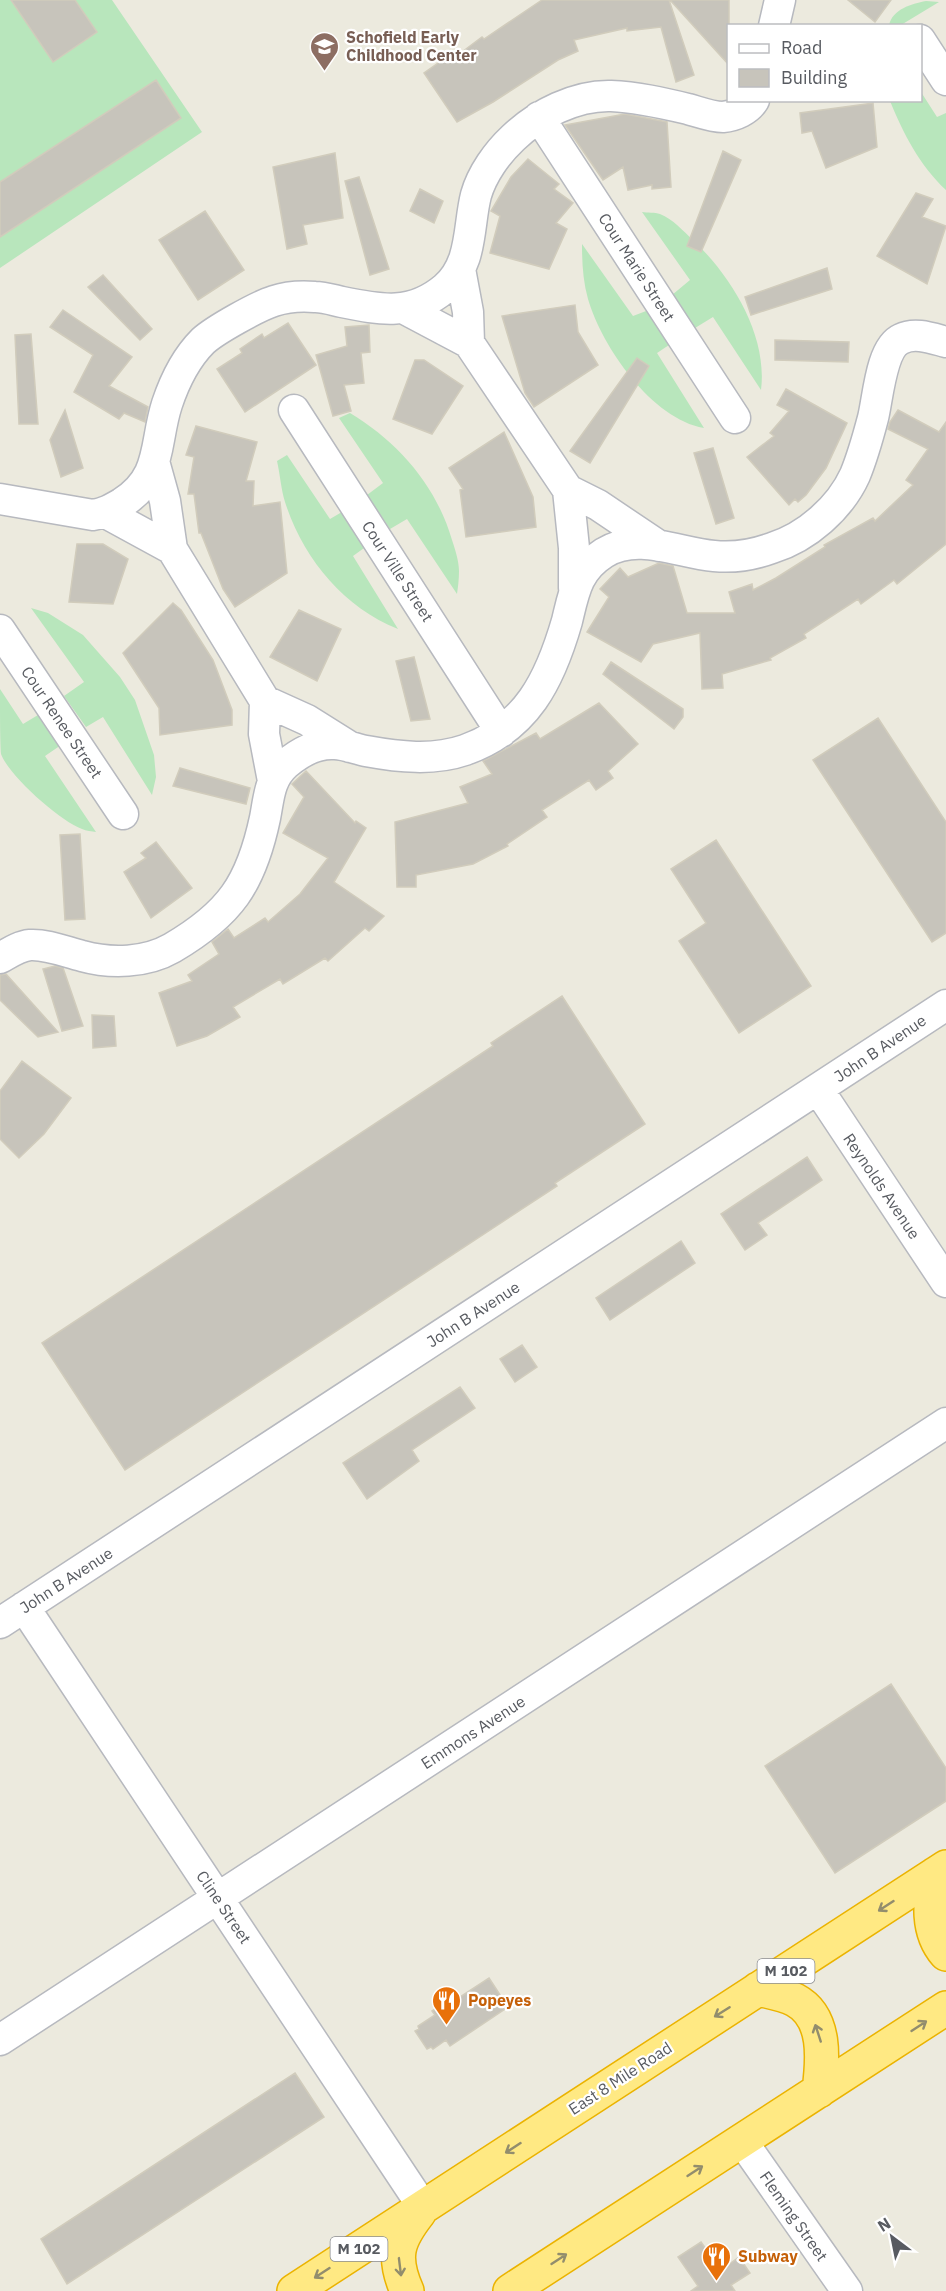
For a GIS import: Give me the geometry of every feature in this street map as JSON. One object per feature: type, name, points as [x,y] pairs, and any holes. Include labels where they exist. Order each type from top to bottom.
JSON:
[{"type":"highway","points":[[940,1870],[930,1900],[931,1920],[934,1934],[946,1953]]},
{"type":"highway","name":"East 8 Mile Road","points":[[294,2291],[940,1870]]},
{"type":"highway","points":[[758,1989],[796,2001],[809,2012],[817,2027],[821,2042],[822,2064],[819,2091]]},
{"type":"highway","points":[[510,2291],[946,2008]]},
{"type":"highway","points":[[407,2291],[402,2279],[399,2244],[423,2207]]},
{"type":"street","points":[[774,24],[780,0]]},
{"type":"street","points":[[922,42],[946,80]]},
{"type":"street","points":[[0,499],[93,515],[106,513],[132,496],[147,479],[154,465],[166,406],[180,368],[204,340],[275,301],[316,297],[373,308],[403,308],[416,306],[446,287],[460,269],[468,248],[476,194],[484,176],[497,155],[514,137],[539,117],[566,105],[610,96],[652,101],[722,117],[737,115],[752,102]]},
{"type":"street","name":"Cour Marie Street","points":[[539,117],[735,418]]},
{"type":"street","points":[[460,269],[468,312],[470,343]]},
{"type":"street","points":[[0,958],[16,949],[30,945],[86,958],[109,960],[136,960],[168,951],[210,924],[233,899],[248,877],[270,794],[282,767],[297,756],[315,747],[334,744],[408,757],[436,757],[466,750],[501,732],[538,695],[549,673],[566,622],[574,588],[574,548],[568,490],[470,343],[403,308]]},
{"type":"street","points":[[574,588],[587,567],[602,554],[616,547],[634,544],[659,546],[711,556],[745,556],[781,546],[801,535],[825,516],[842,496],[854,476],[873,417],[890,349],[898,339],[918,335],[946,342]]},
{"type":"street","name":"Cour Ville Street","points":[[294,410],[501,732]]},
{"type":"street","points":[[154,465],[165,501],[172,549],[265,701],[264,734],[270,794]]},
{"type":"street","points":[[568,490],[598,505],[659,546]]},
{"type":"street","points":[[106,513],[172,549]]},
{"type":"street","name":"Cour Renee Street","points":[[0,630],[123,814]]},
{"type":"street","points":[[265,701],[307,720],[350,747]]},
{"type":"street","name":"John B Avenue","points":[[12,1615],[946,1005]]},
{"type":"street","name":"Reynolds Avenue","points":[[818,1089],[946,1282]]},
{"type":"street","name":"Emmons Avenue","points":[[0,2040],[946,1423]]},
{"type":"street","name":"Cline Street","points":[[12,1615],[218,1898],[423,2207]]},
{"type":"street","name":"Fleming Street","points":[[742,2141],[847,2291]]},
{"type":"green space","points":[[0,0],[112,0],[202,132],[0,268]]},
{"type":"green space","points":[[926,1],[939,2],[903,24],[889,24],[894,15],[909,6]]},
{"type":"green space","points":[[922,94],[937,117],[946,113],[946,190],[913,149],[890,102],[922,102]]},
{"type":"green space","points":[[642,212],[660,214],[678,225],[721,271],[744,308],[753,328],[762,369],[761,390],[713,317],[695,328],[672,295],[690,280]]},
{"type":"green space","points":[[582,244],[633,316],[654,308],[675,341],[657,353],[704,428],[685,422],[666,411],[648,396],[617,359],[595,318],[588,299],[583,272]]},
{"type":"green space","points":[[350,413],[384,437],[399,451],[425,483],[436,501],[458,559],[457,594],[407,519],[390,529],[367,495],[383,483],[339,418]]},
{"type":"green space","points":[[287,455],[330,519],[347,509],[371,543],[353,556],[398,629],[360,608],[343,594],[314,561],[293,523],[284,497],[277,461]]},
{"type":"green space","points":[[31,608],[48,613],[83,635],[120,677],[135,700],[154,755],[156,777],[152,795],[103,717],[86,727],[64,696],[84,682]]},
{"type":"green space","points":[[0,689],[23,724],[43,712],[64,743],[45,756],[96,832],[84,830],[49,808],[24,785],[6,763],[1,754]]},
{"type":"building","points":[[11,0],[75,0],[97,32],[53,62]]},
{"type":"building","points":[[542,0],[669,0],[694,75],[676,82],[661,27],[627,31],[627,28],[574,40],[578,51],[558,60],[457,122],[424,73],[451,54],[454,58],[482,37],[484,39]]},
{"type":"building","points":[[670,0],[729,0],[727,63]]},
{"type":"building","points":[[848,0],[891,0],[875,22]]},
{"type":"building","points":[[156,80],[181,118],[0,237],[0,182]]},
{"type":"building","points":[[873,103],[877,147],[826,168],[812,131],[802,133],[800,113]]},
{"type":"building","points":[[625,114],[667,122],[671,187],[652,189],[652,185],[628,190],[623,167],[603,180],[565,125]]},
{"type":"building","points":[[723,151],[741,160],[701,252],[687,246]]},
{"type":"building","points":[[335,153],[343,218],[303,225],[307,244],[287,249],[273,167]]},
{"type":"building","points":[[528,159],[559,184],[554,189],[573,203],[556,223],[567,229],[549,269],[490,253],[500,216],[491,211],[511,177]]},
{"type":"building","points":[[359,177],[389,269],[370,275],[345,181]]},
{"type":"building","points":[[420,189],[443,201],[434,223],[410,211]]},
{"type":"building","points":[[916,193],[933,199],[922,217],[946,226],[927,284],[877,256]]},
{"type":"building","points":[[205,211],[244,270],[198,300],[159,240]]},
{"type":"building","points":[[827,268],[832,289],[751,315],[745,297]]},
{"type":"building","points":[[103,275],[152,329],[140,340],[88,287]]},
{"type":"building","points":[[575,305],[578,332],[598,365],[534,407],[525,393],[502,316]]},
{"type":"building","points":[[63,310],[132,357],[109,386],[148,407],[145,422],[124,413],[119,419],[74,392],[93,355],[50,327]]},
{"type":"building","points":[[288,323],[316,365],[245,412],[217,369],[242,353],[240,349],[262,334],[264,338]]},
{"type":"building","points":[[369,325],[370,352],[361,353],[364,383],[344,385],[351,411],[333,416],[316,355],[347,346],[345,327]]},
{"type":"building","points":[[31,334],[38,424],[19,424],[15,335]]},
{"type":"building","points":[[775,340],[849,342],[848,362],[775,360]]},
{"type":"building","points":[[637,358],[649,366],[590,463],[570,451]]},
{"type":"building","points":[[415,360],[424,360],[463,386],[432,434],[393,419]]},
{"type":"building","points":[[786,389],[847,423],[826,468],[806,495],[798,502],[795,499],[789,505],[747,457],[774,436],[770,433],[789,411],[777,405]]},
{"type":"building","points":[[65,410],[83,468],[61,477],[50,440]]},
{"type":"building","points":[[898,410],[939,432],[946,422],[946,544],[897,584],[894,580],[861,604],[858,599],[804,634],[806,638],[770,658],[771,660],[722,674],[723,688],[702,689],[700,633],[653,644],[641,662],[587,632],[609,597],[600,589],[620,568],[628,577],[659,563],[673,566],[687,613],[735,613],[729,592],[752,584],[753,590],[825,547],[824,545],[873,518],[875,521],[913,485],[906,480],[928,449],[888,429]]},
{"type":"building","points":[[196,426],[257,442],[246,481],[254,481],[253,506],[280,502],[287,573],[235,607],[223,589],[201,533],[199,533],[194,494],[188,494],[194,457],[186,455]]},
{"type":"building","points":[[504,432],[533,497],[536,527],[466,537],[460,490],[463,489],[449,468]]},
{"type":"building","points":[[713,448],[734,518],[716,524],[694,453]]},
{"type":"building","points":[[77,544],[103,544],[128,559],[113,604],[69,602]]},
{"type":"building","points":[[173,603],[181,610],[213,660],[232,710],[232,725],[160,735],[159,708],[123,653]]},
{"type":"building","points":[[299,610],[341,629],[317,681],[270,657]]},
{"type":"building","points":[[414,657],[430,719],[411,721],[396,661]]},
{"type":"building","points":[[611,662],[683,709],[683,717],[674,729],[603,674]]},
{"type":"building","points":[[599,703],[638,744],[608,771],[613,778],[596,790],[589,780],[542,810],[547,817],[507,844],[508,846],[473,864],[416,875],[416,887],[397,887],[395,822],[468,803],[460,787],[492,774],[483,761],[536,733],[540,739]]},
{"type":"building","points":[[878,718],[946,822],[946,933],[932,942],[813,760]]},
{"type":"building","points":[[180,768],[250,788],[246,804],[173,786]]},
{"type":"building","points":[[306,771],[355,823],[356,821],[366,828],[334,882],[384,916],[369,931],[365,928],[328,961],[325,958],[283,984],[280,979],[233,1007],[240,1017],[207,1036],[177,1046],[159,993],[192,981],[188,975],[219,954],[212,942],[228,929],[234,938],[265,918],[268,922],[300,894],[328,858],[283,833],[304,797],[292,784]]},
{"type":"building","points":[[80,834],[85,919],[65,920],[60,835]]},
{"type":"building","points":[[716,840],[811,986],[739,1033],[679,941],[706,923],[671,869]]},
{"type":"building","points":[[156,842],[192,888],[151,918],[124,872],[146,858],[141,853]]},
{"type":"building","points":[[55,966],[63,968],[83,1026],[62,1031],[43,969]]},
{"type":"building","points":[[6,974],[58,1032],[38,1037],[0,1000],[0,975]]},
{"type":"building","points":[[562,996],[645,1124],[555,1183],[557,1186],[125,1470],[42,1343],[493,1046],[491,1043]]},
{"type":"building","points":[[92,1015],[114,1016],[116,1046],[93,1048]]},
{"type":"building","points":[[22,1061],[71,1098],[44,1134],[19,1158],[0,1139],[0,1091]]},
{"type":"building","points":[[807,1157],[822,1180],[758,1223],[767,1235],[745,1250],[721,1214]]},
{"type":"building","points":[[681,1241],[695,1263],[610,1320],[596,1298]]},
{"type":"building","points":[[522,1345],[537,1367],[515,1382],[500,1359]]},
{"type":"building","points":[[460,1387],[475,1408],[412,1450],[419,1461],[367,1499],[343,1463]]},
{"type":"building","points":[[891,1684],[946,1768],[946,1801],[835,1873],[765,1766]]},
{"type":"building","points":[[489,1978],[508,2007],[450,2046],[446,2040],[433,2049],[431,2047],[427,2049],[415,2031],[419,2029],[418,2026],[435,2015],[432,2011],[452,1998],[454,2001]]},
{"type":"building","points":[[295,2073],[324,2117],[67,2284],[41,2239]]},
{"type":"building","points":[[701,2242],[721,2270],[739,2257],[750,2273],[731,2285],[735,2291],[691,2291],[698,2286],[678,2257]]},
{"type":"place","name":"Schofield Early Childhood Center","points":[[325,72]]},
{"type":"place","name":"Popeyes","points":[[447,2026]]},
{"type":"place","name":"Subway","points":[[717,2282]]}]
